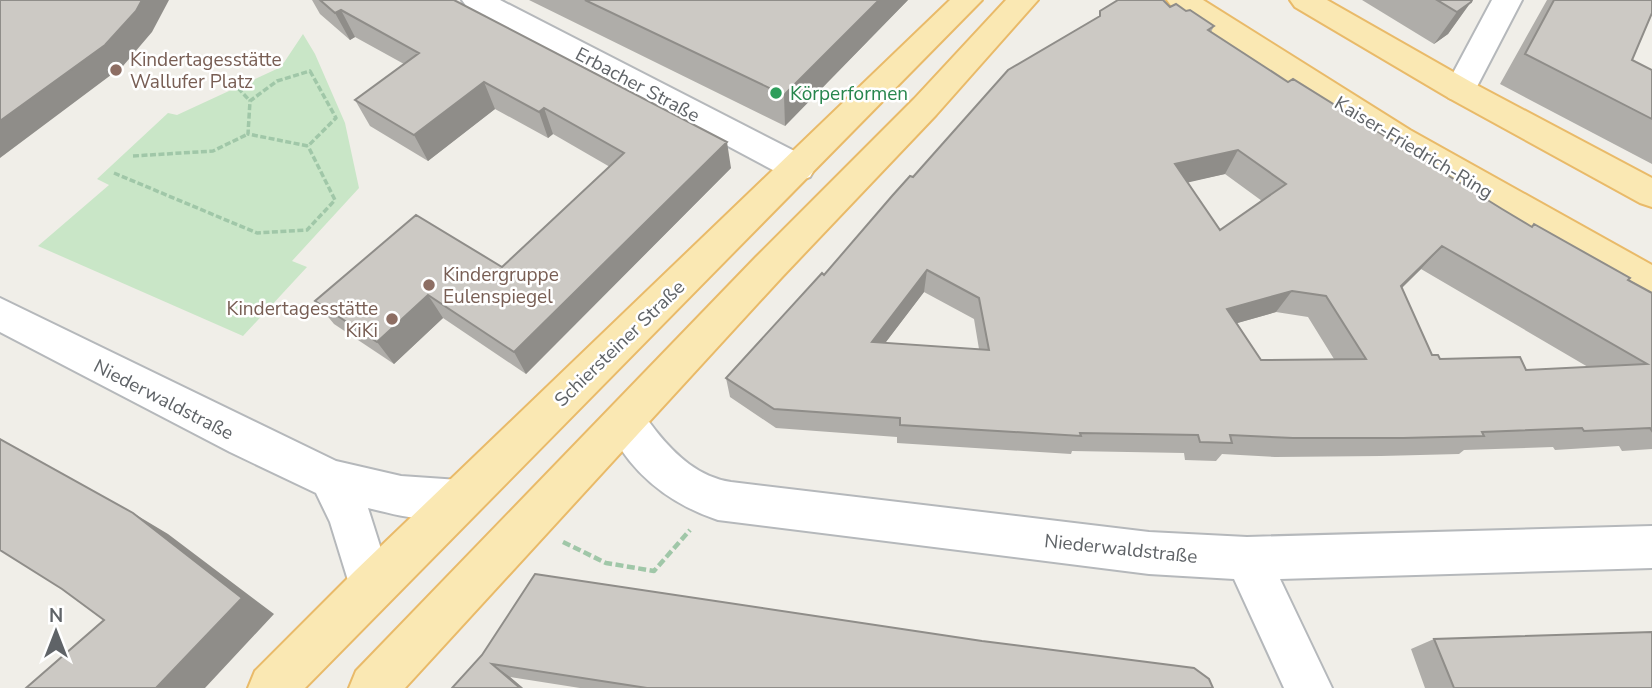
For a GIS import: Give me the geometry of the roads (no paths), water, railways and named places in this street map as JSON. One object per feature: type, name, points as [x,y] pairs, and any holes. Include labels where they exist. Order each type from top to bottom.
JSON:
[{"type":"main road","name":"Schiersteiner Straße","points":[[272,688],[371,587],[967,0]]},
{"type":"main road","points":[[373,688],[925,107],[1023,0]]},
{"type":"main road","name":"Kaiser-Friedrich-Ring","points":[[1182,0],[1398,138],[1652,283]]},
{"type":"main road","points":[[1306,0],[1460,90],[1652,194]]},
{"type":"street","name":"Erbacher Straße","points":[[477,0],[798,168]]},
{"type":"street","points":[[1460,90],[1507,0]]},
{"type":"street","name":"Niederwaldstraße","points":[[0,314],[233,433],[331,479],[401,496],[459,500]]},
{"type":"street","name":"Niederwaldstraße","points":[[625,421],[660,467],[686,487],[716,500],[1149,553],[1247,558],[1652,547]]},
{"type":"street","points":[[331,479],[351,519],[371,587]]},
{"type":"street","points":[[1247,558],[1308,688]]},
{"type":"place","name":"Kindertagesstätte Wallufer Platz","points":[[116,70]]},
{"type":"place","name":"Körperformen","points":[[776,93]]},
{"type":"place","name":"Kindergruppe Eulenspiegel","points":[[429,285]]},
{"type":"place","name":"Kindertagesstätte KiKi","points":[[392,319]]}]
